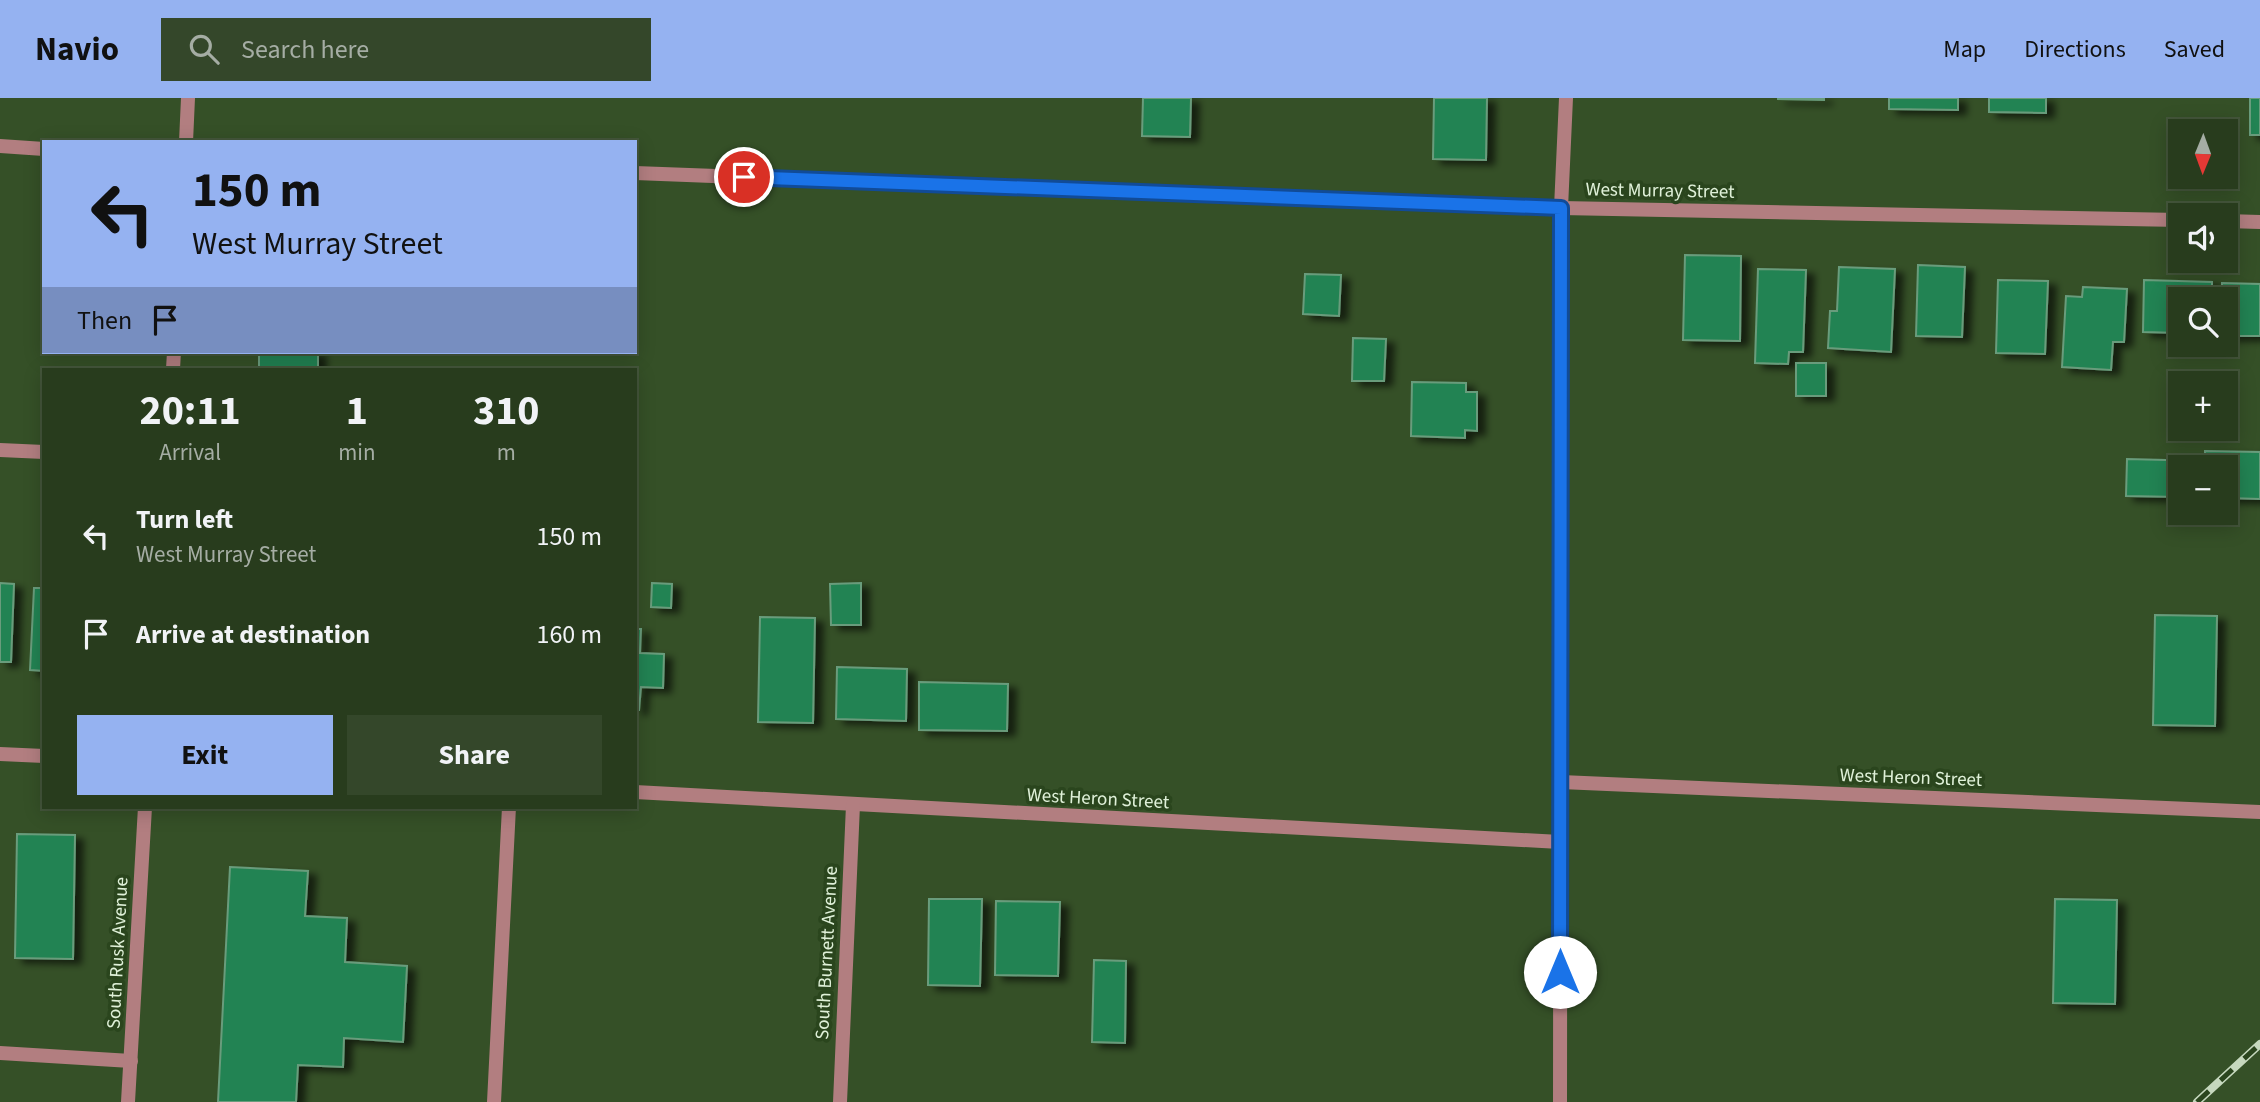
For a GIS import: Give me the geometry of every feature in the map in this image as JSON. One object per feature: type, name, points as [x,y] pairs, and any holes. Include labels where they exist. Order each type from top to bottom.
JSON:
[{"type":"street","points":[[187,140],[188,98]]},
{"type":"street","points":[[1560,1102],[1561,208],[1566,98]]},
{"type":"street","points":[[0,146],[42,149]]},
{"type":"street","name":"West Murray Street","points":[[637,173],[1561,208],[2168,220]]},
{"type":"street","points":[[2238,221],[2260,222]]},
{"type":"street","points":[[0,450],[42,453]]},
{"type":"street","points":[[0,754],[42,756]]},
{"type":"street","name":"West Heron Street","points":[[1561,782],[2260,812]]},
{"type":"street","name":"West Heron Street","points":[[637,792],[1560,842]]},
{"type":"street","name":"South Burnett Avenue","points":[[840,1102],[853,805]]},
{"type":"street","name":"South Rusk Avenue","points":[[128,1102],[145,809]]},
{"type":"street","points":[[494,1102],[509,809]]},
{"type":"street","points":[[0,1053],[131,1061]]},
{"type":"building","points":[[1143,98],[1191,98],[1190,137],[1142,136]]},
{"type":"building","points":[[1434,98],[1487,98],[1486,160],[1433,159]]},
{"type":"building","points":[[1824,98],[1824,100],[1778,99]]},
{"type":"building","points":[[1889,98],[1958,98],[1958,110],[1889,109]]},
{"type":"building","points":[[1989,98],[2046,98],[2046,113],[1989,112]]},
{"type":"building","points":[[2250,98],[2260,98],[2260,135],[2250,135]]},
{"type":"building","points":[[1685,255],[1741,256],[1740,341],[1683,340]]},
{"type":"building","points":[[1918,265],[1965,267],[1962,337],[1916,336]]},
{"type":"building","points":[[1839,267],[1895,269],[1891,352],[1828,348],[1830,311],[1837,311]]},
{"type":"building","points":[[1758,269],[1806,270],[1803,352],[1789,352],[1788,364],[1755,363]]},
{"type":"building","points":[[1305,274],[1341,275],[1339,316],[1303,314]]},
{"type":"building","points":[[1998,280],[2048,281],[2045,354],[1996,353]]},
{"type":"building","points":[[2144,280],[2212,282],[2212,287],[2168,287],[2168,333],[2143,332]]},
{"type":"building","points":[[2222,283],[2260,284],[2260,336],[2238,336],[2238,287],[2222,287]]},
{"type":"building","points":[[2083,287],[2127,289],[2124,342],[2113,342],[2111,370],[2062,367],[2066,296],[2082,297]]},
{"type":"building","points":[[1353,338],[1386,339],[1384,381],[1352,381]]},
{"type":"building","points":[[259,354],[318,354],[318,368],[259,368]]},
{"type":"building","points":[[1796,363],[1826,363],[1826,396],[1796,396]]},
{"type":"building","points":[[1412,382],[1466,383],[1466,392],[1477,392],[1477,431],[1465,430],[1465,438],[1411,436]]},
{"type":"building","points":[[2205,451],[2260,452],[2260,499],[2238,498],[2238,455],[2205,455]]},
{"type":"building","points":[[2127,459],[2168,460],[2168,497],[2126,496]]},
{"type":"building","points":[[0,583],[14,584],[11,662],[0,662]]},
{"type":"building","points":[[652,583],[672,584],[671,608],[651,607]]},
{"type":"building","points":[[861,583],[861,625],[831,625],[830,584]]},
{"type":"building","points":[[34,588],[42,588],[42,671],[30,670]]},
{"type":"building","points":[[2155,615],[2217,616],[2215,726],[2153,725]]},
{"type":"building","points":[[760,617],[815,618],[813,723],[758,722]]},
{"type":"building","points":[[637,629],[641,629],[640,653],[664,654],[663,688],[641,687],[639,710]]},
{"type":"building","points":[[837,667],[907,669],[906,721],[836,719]]},
{"type":"building","points":[[919,682],[1008,684],[1007,731],[919,730]]},
{"type":"building","points":[[17,834],[75,835],[73,959],[15,958]]},
{"type":"building","points":[[230,867],[308,871],[305,916],[347,918],[345,962],[407,966],[403,1042],[344,1038],[343,1067],[298,1065],[296,1102],[218,1102]]},
{"type":"building","points":[[929,899],[982,899],[980,986],[928,985]]},
{"type":"building","points":[[2055,899],[2117,900],[2115,1004],[2053,1003]]},
{"type":"building","points":[[996,901],[1060,902],[1058,976],[995,975]]},
{"type":"building","points":[[1094,960],[1126,961],[1125,1043],[1092,1042]]},
{"type":"railway","points":[[2197,1102],[2260,1044]]},
{"type":"route","points":[[744,177],[1561,208],[1560,972]]}]
